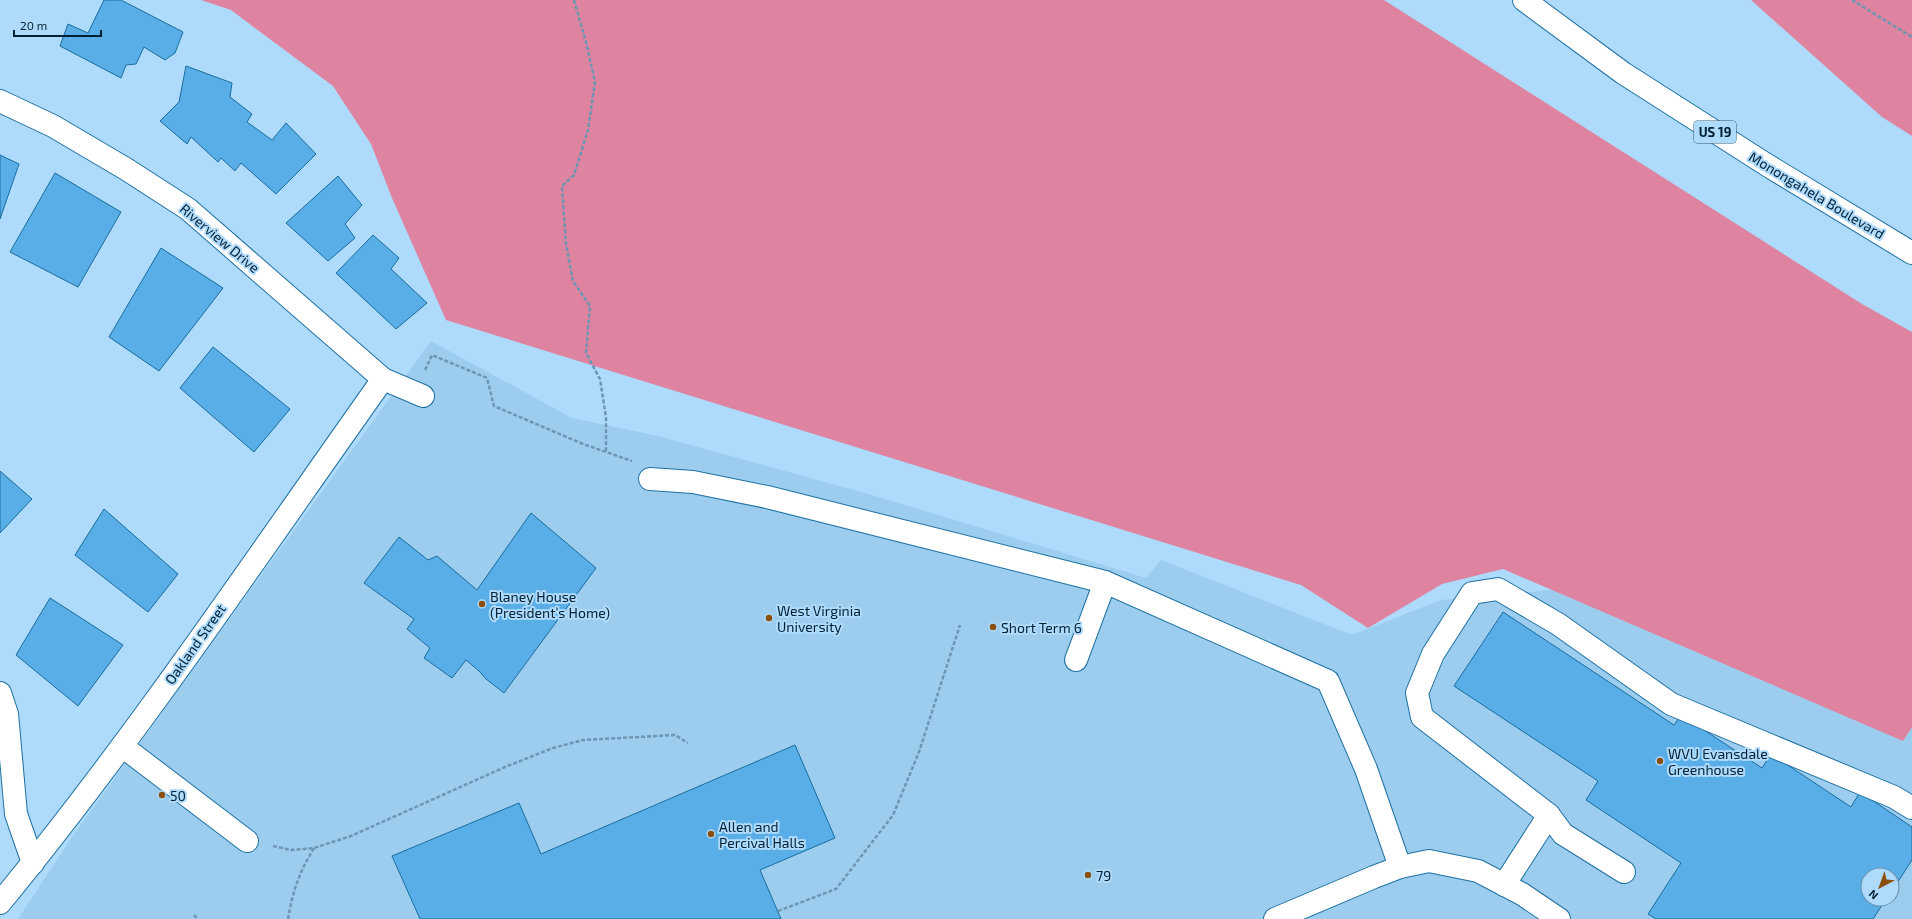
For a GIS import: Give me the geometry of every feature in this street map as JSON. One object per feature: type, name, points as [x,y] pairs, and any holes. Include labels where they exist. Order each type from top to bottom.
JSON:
[{"type":"street","name":"Monongahela Boulevard","points":[[1524,0],[1623,73],[1767,165],[1912,253]]},
{"type":"street","name":"Riverview Drive","points":[[0,101],[53,126],[126,169],[188,209],[383,379],[419,394]]},
{"type":"street","name":"Oakland Street","points":[[0,904],[76,809],[122,746],[383,379]]},
{"type":"street","points":[[650,479],[693,482],[767,497],[1105,582],[1328,681],[1366,769],[1400,867]]},
{"type":"street","points":[[1076,660],[1105,582]]},
{"type":"street","points":[[1624,872],[1563,834],[1549,815],[1422,717],[1416,693],[1433,654],[1472,592],[1498,589],[1558,624],[1671,704],[1894,797],[1912,808]]},
{"type":"street","points":[[0,693],[7,714],[16,814],[33,864]]},
{"type":"street","points":[[122,746],[247,841]]},
{"type":"street","points":[[1504,885],[1549,815]]},
{"type":"street","points":[[1275,919],[1360,882],[1400,867],[1429,861],[1478,871],[1522,894],[1559,919]]},
{"type":"path","points":[[574,0],[586,42],[595,82],[588,130],[574,175],[562,186],[566,244],[573,281],[590,306],[586,353],[600,379],[606,418],[606,452]]},
{"type":"path","points":[[1852,0],[1912,38]]},
{"type":"path","points":[[419,394],[432,355],[487,378],[494,406],[583,444],[635,462]]},
{"type":"path","points":[[778,911],[836,889],[893,815],[919,752],[960,625]]},
{"type":"path","points":[[247,841],[291,850],[314,848],[351,836],[505,767],[553,748],[583,740],[675,735],[688,743]]},
{"type":"path","points":[[288,919],[292,895],[302,869],[314,848]]},
{"type":"path","points":[[194,915],[198,919]]},
{"type":"shaded area","points":[[201,0],[1384,0],[1862,304],[1912,332],[1912,727],[1903,741],[1503,569],[1442,584],[1368,628],[1301,585],[446,320],[392,198],[371,144],[333,86],[231,10]]},
{"type":"shaded area","points":[[1751,0],[1912,0],[1912,136],[1882,117]]},
{"type":"shaded area","name":"West Virginia University","points":[[431,341],[572,418],[658,436],[872,495],[1146,578],[1161,560],[1352,635],[1441,600],[1912,557],[1912,919],[18,919],[72,837]]},
{"type":"building","points":[[104,0],[121,0],[183,32],[175,53],[165,60],[144,47],[136,64],[126,65],[121,78],[60,46],[68,24],[88,33]]},
{"type":"building","points":[[186,66],[232,83],[230,97],[252,114],[247,122],[272,140],[286,123],[316,154],[276,194],[241,163],[235,171],[221,158],[218,162],[191,137],[187,144],[160,121],[179,102]]},
{"type":"building","points":[[0,155],[19,164],[0,219]]},
{"type":"building","points":[[55,173],[121,212],[78,287],[10,252]]},
{"type":"building","points":[[338,176],[362,205],[345,224],[355,238],[328,261],[286,223]]},
{"type":"building","points":[[373,235],[399,258],[391,269],[427,303],[396,329],[336,273]]},
{"type":"building","points":[[161,248],[223,288],[159,371],[109,337]]},
{"type":"building","points":[[213,347],[290,409],[254,452],[180,388]]},
{"type":"building","points":[[0,471],[32,499],[0,533]]},
{"type":"building","points":[[104,509],[178,574],[148,612],[75,555]]},
{"type":"building","name":"Blaney House (President’s Home)","points":[[531,513],[596,568],[504,693],[486,679],[466,660],[452,678],[424,658],[430,648],[407,629],[414,619],[364,583],[399,537],[428,560],[437,556],[477,590]]},
{"type":"building","points":[[50,598],[123,645],[78,706],[16,655]]},
{"type":"building","name":"WVU Evansdale Greenhouse","points":[[1503,612],[1674,725],[1681,715],[1762,768],[1771,754],[1851,807],[1860,792],[1912,827],[1912,860],[1900,879],[1900,867],[1860,867],[1860,907],[1881,907],[1873,919],[1656,919],[1648,914],[1681,863],[1586,800],[1598,781],[1454,686]]},
{"type":"building","name":"Allen and Percival Halls","points":[[795,745],[835,838],[760,870],[781,919],[420,919],[392,856],[519,803],[541,854]]},
{"type":"place","name":"Blaney House (President’s Home)","points":[[482,604]]},
{"type":"place","name":"West Virginia University","points":[[769,618]]},
{"type":"place","name":"Short Term 6","points":[[993,627]]},
{"type":"place","name":"WVU Evansdale Greenhouse","points":[[1660,761]]},
{"type":"place","name":"50","points":[[162,795]]},
{"type":"place","name":"Allen and Percival Halls","points":[[711,834]]},
{"type":"place","name":"79","points":[[1088,875]]}]
